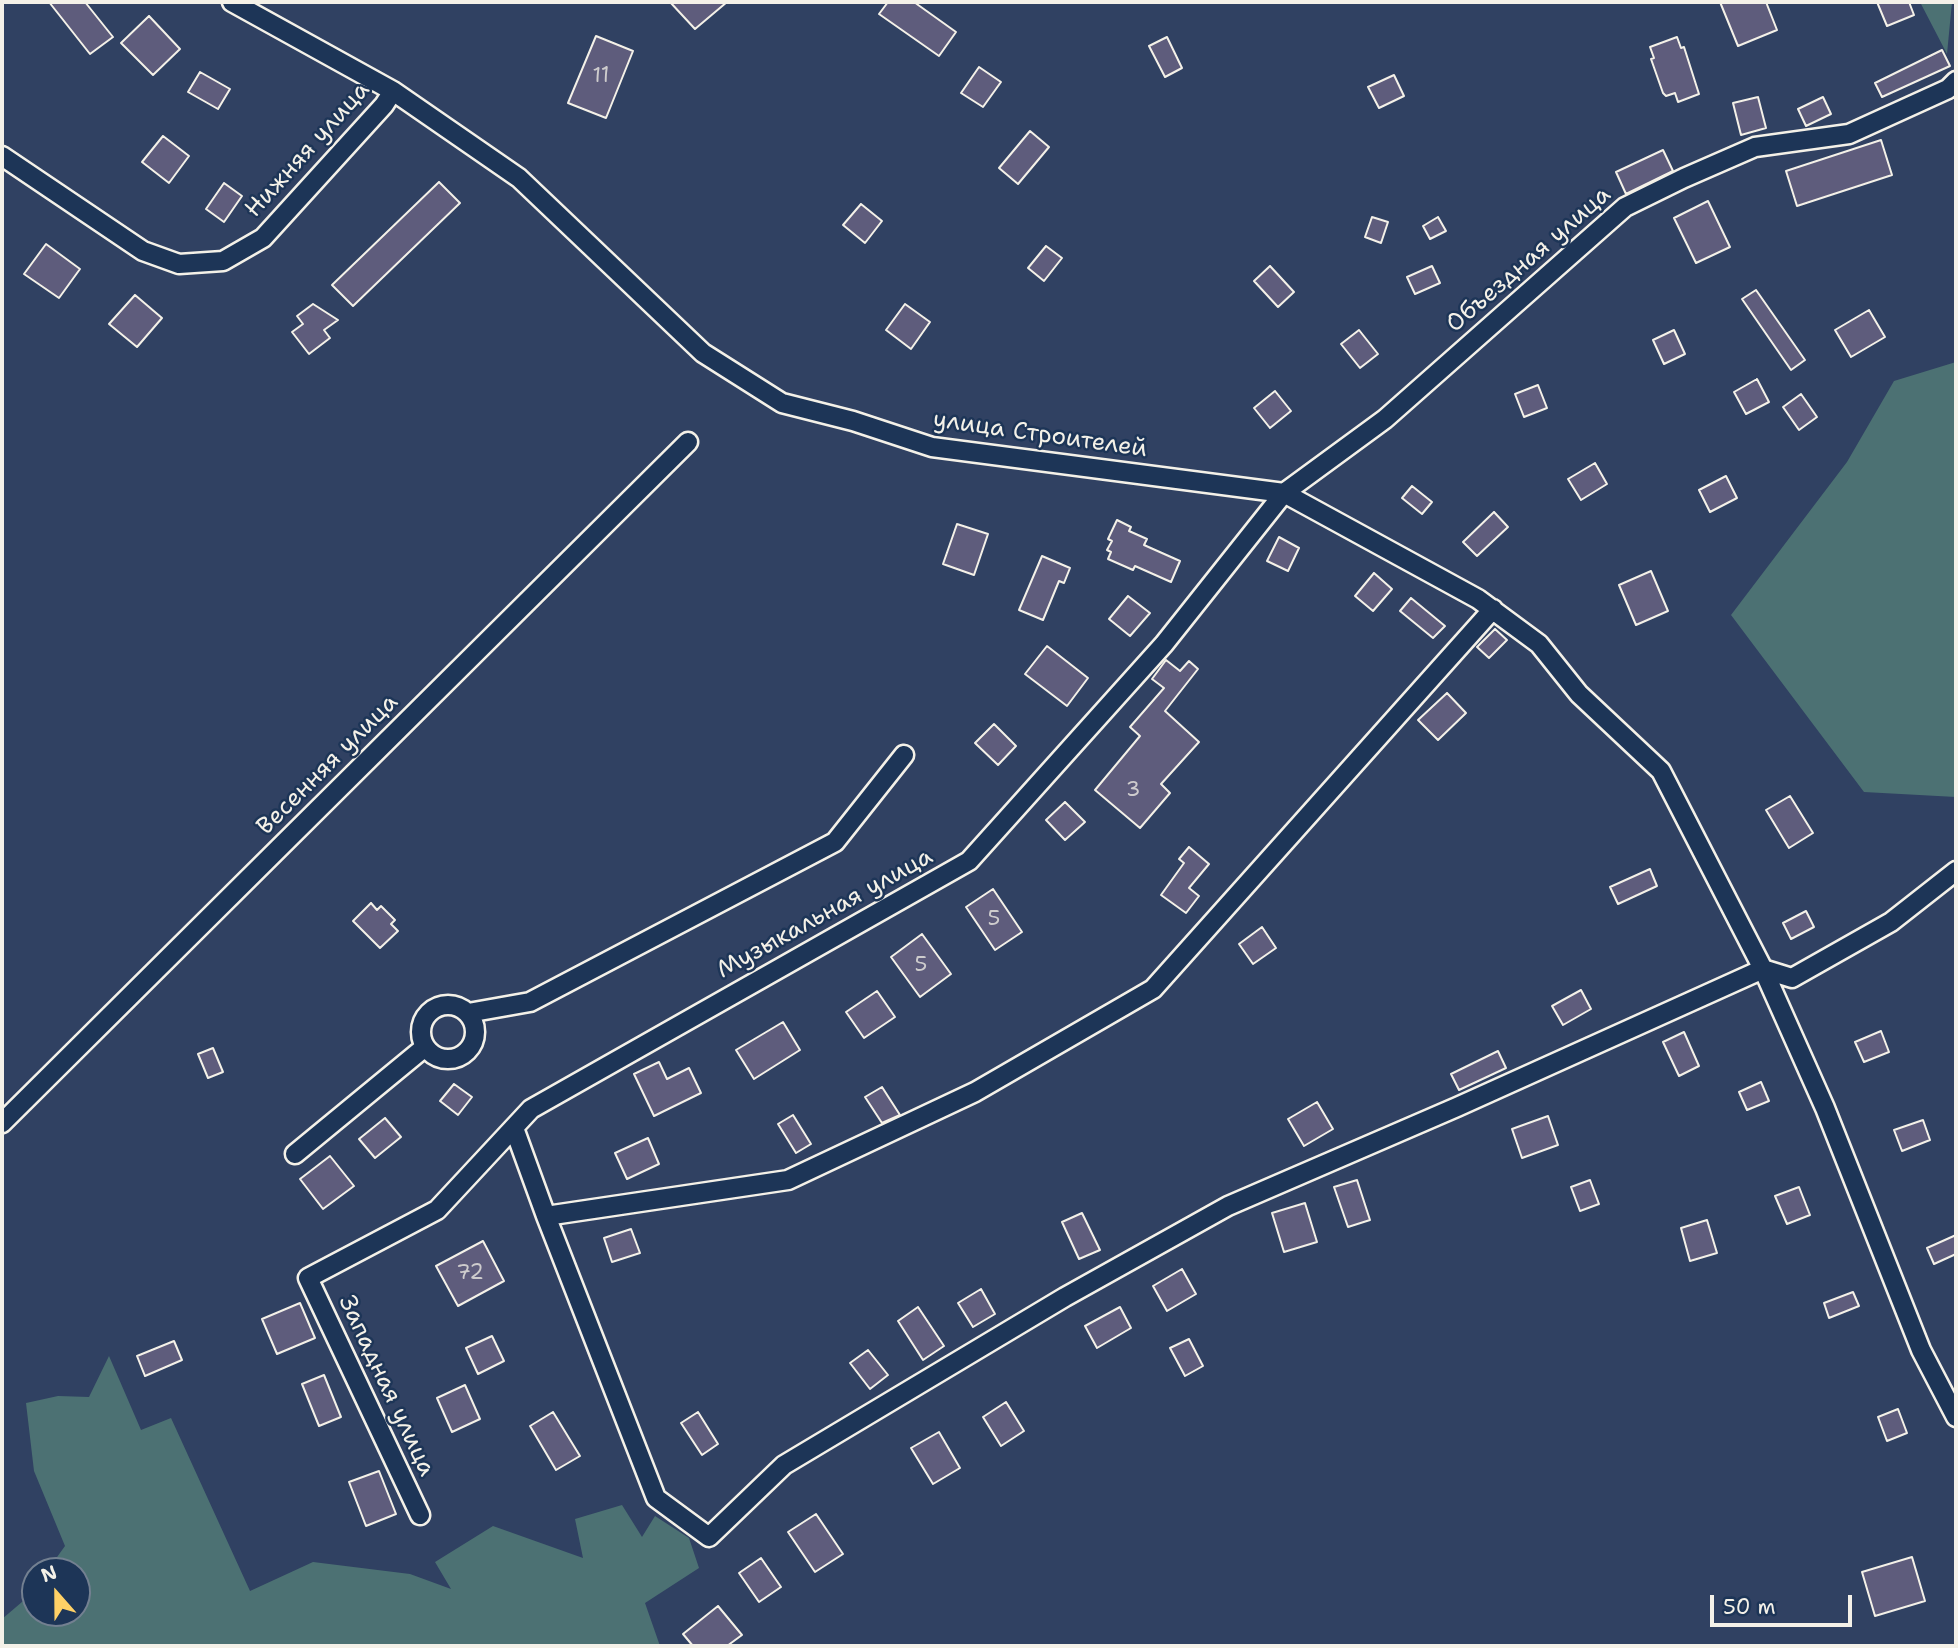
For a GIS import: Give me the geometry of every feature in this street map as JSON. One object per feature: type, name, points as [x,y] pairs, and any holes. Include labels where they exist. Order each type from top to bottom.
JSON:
[{"type":"street","name":"улица Строителей","points":[[232,2],[393,91],[519,178],[703,354],[782,403],[853,421],[932,447],[1283,493],[1442,578],[1493,609],[1539,644],[1579,694],[1661,771],[1763,969],[1825,1108],[1921,1350],[1956,1417]]},
{"type":"street","name":"Объездная улица","points":[[1283,493],[1385,419],[1625,207],[1755,147],[1849,134],[1948,89],[1956,81]]},
{"type":"street","name":"Нижняя улица","points":[[2,156],[143,251],[179,264],[223,261],[263,238],[393,91]]},
{"type":"street","name":"Весенняя улица","points":[[2,1123],[688,442]]},
{"type":"street","name":"Музыкальная улица","points":[[308,1278],[437,1210],[531,1109],[969,861],[1164,644],[1283,493]]},
{"type":"street","points":[[546,1216],[788,1180],[975,1092],[1153,989],[1493,609]]},
{"type":"street","points":[[468,1013],[475,1029],[475,1038],[466,1053],[449,1060],[440,1058],[425,1048],[421,1030],[428,1014],[443,1005],[452,1005],[468,1013],[530,1002],[835,842],[904,755]]},
{"type":"street","points":[[514,1128],[656,1498],[709,1537],[784,1465],[1065,1297],[1228,1206],[1457,1107],[1763,969],[1792,978],[1891,922],[1956,871]]},
{"type":"street","points":[[295,1154],[425,1048]]},
{"type":"street","name":"Западная улица","points":[[308,1278],[420,1515]]},
{"type":"green space","points":[[1920,2],[1952,2],[1947,54]]},
{"type":"green space","points":[[1956,362],[1956,797],[1864,792],[1731,615],[1847,462],[1894,381]]},
{"type":"green space","points":[[109,1356],[141,1430],[171,1418],[250,1591],[313,1562],[410,1574],[451,1589],[435,1562],[493,1526],[583,1558],[575,1519],[622,1505],[642,1537],[655,1516],[689,1538],[699,1568],[645,1603],[660,1646],[4,1646],[2,1619],[21,1603],[21,1627],[91,1627],[91,1557],[57,1557],[65,1546],[34,1471],[26,1403],[58,1396],[89,1397]]},
{"type":"building","points":[[49,2],[85,2],[113,37],[90,54]]},
{"type":"building","points":[[670,2],[727,2],[695,29]]},
{"type":"building","points":[[888,2],[914,2],[956,32],[939,56],[879,14]]},
{"type":"building","points":[[1720,2],[1766,2],[1777,30],[1738,46]]},
{"type":"building","points":[[1877,2],[1909,2],[1914,15],[1887,26]]},
{"type":"building","points":[[149,16],[180,49],[153,75],[121,43]]},
{"type":"building","points":[[596,36],[633,51],[606,118],[568,103]]},
{"type":"building","points":[[1167,37],[1182,68],[1165,77],[1149,46]]},
{"type":"building","points":[[1677,37],[1681,48],[1684,47],[1699,94],[1678,102],[1675,93],[1666,96],[1663,93],[1651,59],[1654,58],[1650,47]]},
{"type":"building","points":[[1942,50],[1950,66],[1882,97],[1875,83]]},
{"type":"building","points":[[979,67],[1001,82],[983,107],[961,93]]},
{"type":"building","points":[[200,72],[230,89],[218,109],[188,92]]},
{"type":"building","points":[[1394,75],[1404,96],[1379,108],[1368,87]]},
{"type":"building","points":[[1758,97],[1766,128],[1741,135],[1733,103]]},
{"type":"building","points":[[1823,97],[1831,114],[1806,126],[1798,109]]},
{"type":"building","points":[[1030,131],[1049,147],[1018,184],[999,168]]},
{"type":"building","points":[[163,136],[189,156],[169,183],[142,162]]},
{"type":"building","points":[[1881,140],[1892,175],[1797,206],[1786,171]]},
{"type":"building","points":[[1663,150],[1673,171],[1626,194],[1616,172]]},
{"type":"building","points":[[439,182],[460,203],[353,306],[332,285]]},
{"type":"building","points":[[224,183],[242,196],[224,222],[206,209]]},
{"type":"building","points":[[1708,201],[1730,247],[1696,263],[1674,218]]},
{"type":"building","points":[[861,204],[882,221],[865,243],[843,225]]},
{"type":"building","points":[[1372,217],[1388,222],[1381,243],[1365,237]]},
{"type":"building","points":[[1438,217],[1446,231],[1430,239],[1423,226]]},
{"type":"building","points":[[46,244],[80,269],[59,298],[24,274]]},
{"type":"building","points":[[1046,246],[1062,258],[1044,281],[1028,268]]},
{"type":"building","points":[[1270,266],[1294,292],[1278,307],[1254,281]]},
{"type":"building","points":[[1432,266],[1440,283],[1415,294],[1407,277]]},
{"type":"building","points":[[1756,290],[1805,360],[1791,370],[1742,299]]},
{"type":"building","points":[[135,295],[162,318],[137,347],[109,324]]},
{"type":"building","points":[[313,304],[338,320],[324,330],[330,338],[309,354],[292,332],[303,324],[297,316]]},
{"type":"building","points":[[905,304],[930,322],[911,349],[886,330]]},
{"type":"building","points":[[1869,310],[1885,337],[1851,357],[1835,330]]},
{"type":"building","points":[[1359,330],[1378,354],[1360,368],[1341,344]]},
{"type":"building","points":[[1674,330],[1685,354],[1664,364],[1653,340]]},
{"type":"building","points":[[1757,379],[1769,402],[1746,414],[1734,392]]},
{"type":"building","points":[[1538,385],[1547,408],[1524,417],[1515,394]]},
{"type":"building","points":[[1275,391],[1291,411],[1270,428],[1254,408]]},
{"type":"building","points":[[1801,394],[1817,417],[1799,430],[1783,407]]},
{"type":"building","points":[[1595,463],[1607,484],[1581,500],[1568,479]]},
{"type":"building","points":[[1726,476],[1737,498],[1710,512],[1699,490]]},
{"type":"building","points":[[1412,486],[1432,502],[1422,514],[1402,498]]},
{"type":"building","points":[[1494,512],[1508,527],[1477,556],[1463,542]]},
{"type":"building","points":[[1117,520],[1131,527],[1129,531],[1147,539],[1144,545],[1180,561],[1171,582],[1135,566],[1133,570],[1108,559],[1111,552],[1107,550],[1112,541],[1108,539]]},
{"type":"building","points":[[957,524],[988,534],[974,575],[943,564]]},
{"type":"building","points":[[1279,537],[1299,548],[1288,571],[1267,561]]},
{"type":"building","points":[[1042,556],[1070,568],[1064,583],[1059,581],[1043,620],[1019,610]]},
{"type":"building","points":[[1651,571],[1668,611],[1636,625],[1619,585]]},
{"type":"building","points":[[1374,573],[1392,589],[1373,611],[1355,596]]},
{"type":"building","points":[[1128,596],[1150,613],[1130,636],[1109,619]]},
{"type":"building","points":[[1411,598],[1445,626],[1433,638],[1400,611]]},
{"type":"building","points":[[1495,629],[1507,640],[1489,658],[1477,647]]},
{"type":"building","points":[[1047,646],[1088,678],[1067,706],[1025,674]]},
{"type":"building","points":[[1166,660],[1180,671],[1189,661],[1198,669],[1165,711],[1199,742],[1161,784],[1170,793],[1140,828],[1095,790],[1140,736],[1130,727],[1164,688],[1152,679]]},
{"type":"building","points":[[1447,693],[1466,713],[1438,740],[1418,720]]},
{"type":"building","points":[[994,724],[1016,746],[998,765],[975,743]]},
{"type":"building","points":[[1790,796],[1813,833],[1789,848],[1766,810]]},
{"type":"building","points":[[1065,802],[1085,822],[1065,840],[1046,820]]},
{"type":"building","points":[[1189,847],[1209,864],[1189,888],[1199,896],[1186,913],[1161,895],[1184,863],[1179,859]]},
{"type":"building","points":[[1650,869],[1657,886],[1618,904],[1610,887]]},
{"type":"building","points":[[993,889],[1022,932],[995,950],[966,907]]},
{"type":"building","points":[[371,903],[377,910],[381,906],[395,920],[391,924],[398,931],[380,948],[353,921]]},
{"type":"building","points":[[1806,911],[1814,927],[1791,939],[1783,923]]},
{"type":"building","points":[[1262,927],[1276,948],[1253,964],[1239,944]]},
{"type":"building","points":[[922,934],[951,974],[920,997],[891,957]]},
{"type":"building","points":[[1581,990],[1591,1009],[1563,1025],[1552,1006]]},
{"type":"building","points":[[877,991],[895,1017],[864,1038],[846,1012]]},
{"type":"building","points":[[783,1022],[800,1050],[754,1079],[736,1050]]},
{"type":"building","points":[[1881,1031],[1889,1052],[1864,1062],[1855,1042]]},
{"type":"building","points":[[1684,1032],[1699,1066],[1679,1076],[1663,1042]]},
{"type":"building","points":[[213,1048],[223,1072],[208,1078],[198,1054]]},
{"type":"building","points":[[1498,1051],[1506,1068],[1459,1090],[1451,1074]]},
{"type":"building","points":[[659,1062],[667,1079],[689,1068],[701,1093],[654,1116],[634,1074]]},
{"type":"building","points":[[1761,1082],[1769,1101],[1747,1110],[1739,1092]]},
{"type":"building","points":[[454,1084],[472,1097],[458,1115],[440,1101]]},
{"type":"building","points":[[882,1087],[900,1115],[882,1123],[865,1097]]},
{"type":"building","points":[[1317,1102],[1333,1129],[1304,1146],[1288,1119]]},
{"type":"building","points":[[793,1115],[811,1144],[796,1153],[778,1124]]},
{"type":"building","points":[[1548,1116],[1558,1145],[1522,1158],[1512,1129]]},
{"type":"building","points":[[385,1118],[401,1137],[375,1158],[359,1139]]},
{"type":"building","points":[[1923,1120],[1930,1140],[1902,1151],[1894,1130]]},
{"type":"building","points":[[648,1138],[659,1164],[627,1179],[615,1153]]},
{"type":"building","points":[[330,1156],[354,1186],[323,1209],[300,1179]]},
{"type":"building","points":[[1357,1180],[1370,1220],[1348,1227],[1334,1187]]},
{"type":"building","points":[[1590,1180],[1599,1204],[1580,1211],[1571,1187]]},
{"type":"building","points":[[1799,1187],[1810,1215],[1787,1224],[1775,1196]]},
{"type":"building","points":[[1305,1203],[1317,1242],[1284,1252],[1272,1213]]},
{"type":"building","points":[[1082,1213],[1100,1250],[1079,1259],[1062,1222]]},
{"type":"building","points":[[1707,1220],[1717,1253],[1690,1261],[1681,1228]]},
{"type":"building","points":[[631,1229],[640,1253],[612,1262],[604,1238]]},
{"type":"building","points":[[1956,1235],[1956,1254],[1934,1264],[1927,1248]]},
{"type":"building","points":[[483,1241],[504,1281],[458,1306],[436,1266]]},
{"type":"building","points":[[1182,1269],[1196,1294],[1167,1311],[1153,1286]]},
{"type":"building","points":[[981,1289],[995,1314],[973,1327],[958,1303]]},
{"type":"building","points":[[1853,1292],[1859,1306],[1829,1318],[1824,1303]]},
{"type":"building","points":[[300,1303],[315,1338],[277,1354],[262,1319]]},
{"type":"building","points":[[918,1307],[944,1346],[923,1360],[898,1321]]},
{"type":"building","points":[[1120,1307],[1131,1328],[1097,1348],[1085,1326]]},
{"type":"building","points":[[492,1336],[504,1361],[478,1374],[466,1348]]},
{"type":"building","points":[[1189,1339],[1203,1366],[1185,1376],[1170,1348]]},
{"type":"building","points":[[174,1341],[182,1360],[145,1376],[137,1356]]},
{"type":"building","points":[[868,1350],[888,1375],[870,1389],[850,1363]]},
{"type":"building","points":[[324,1375],[341,1417],[319,1426],[302,1384]]},
{"type":"building","points":[[465,1385],[480,1419],[452,1432],[437,1398]]},
{"type":"building","points":[[1006,1402],[1024,1431],[1001,1446],[983,1417]]},
{"type":"building","points":[[1898,1409],[1907,1433],[1887,1441],[1878,1417]]},
{"type":"building","points":[[553,1412],[580,1456],[556,1470],[530,1426]]},
{"type":"building","points":[[698,1412],[718,1444],[702,1455],[681,1423]]},
{"type":"building","points":[[939,1432],[960,1468],[933,1484],[911,1448]]},
{"type":"building","points":[[379,1471],[396,1514],[366,1526],[349,1482]]},
{"type":"building","points":[[816,1514],[843,1554],[815,1572],[788,1532]]},
{"type":"building","points":[[1912,1557],[1925,1601],[1875,1616],[1862,1572]]},
{"type":"building","points":[[761,1558],[781,1587],[759,1602],[739,1573]]},
{"type":"building","points":[[718,1606],[742,1635],[727,1646],[693,1646],[683,1634]]}]
